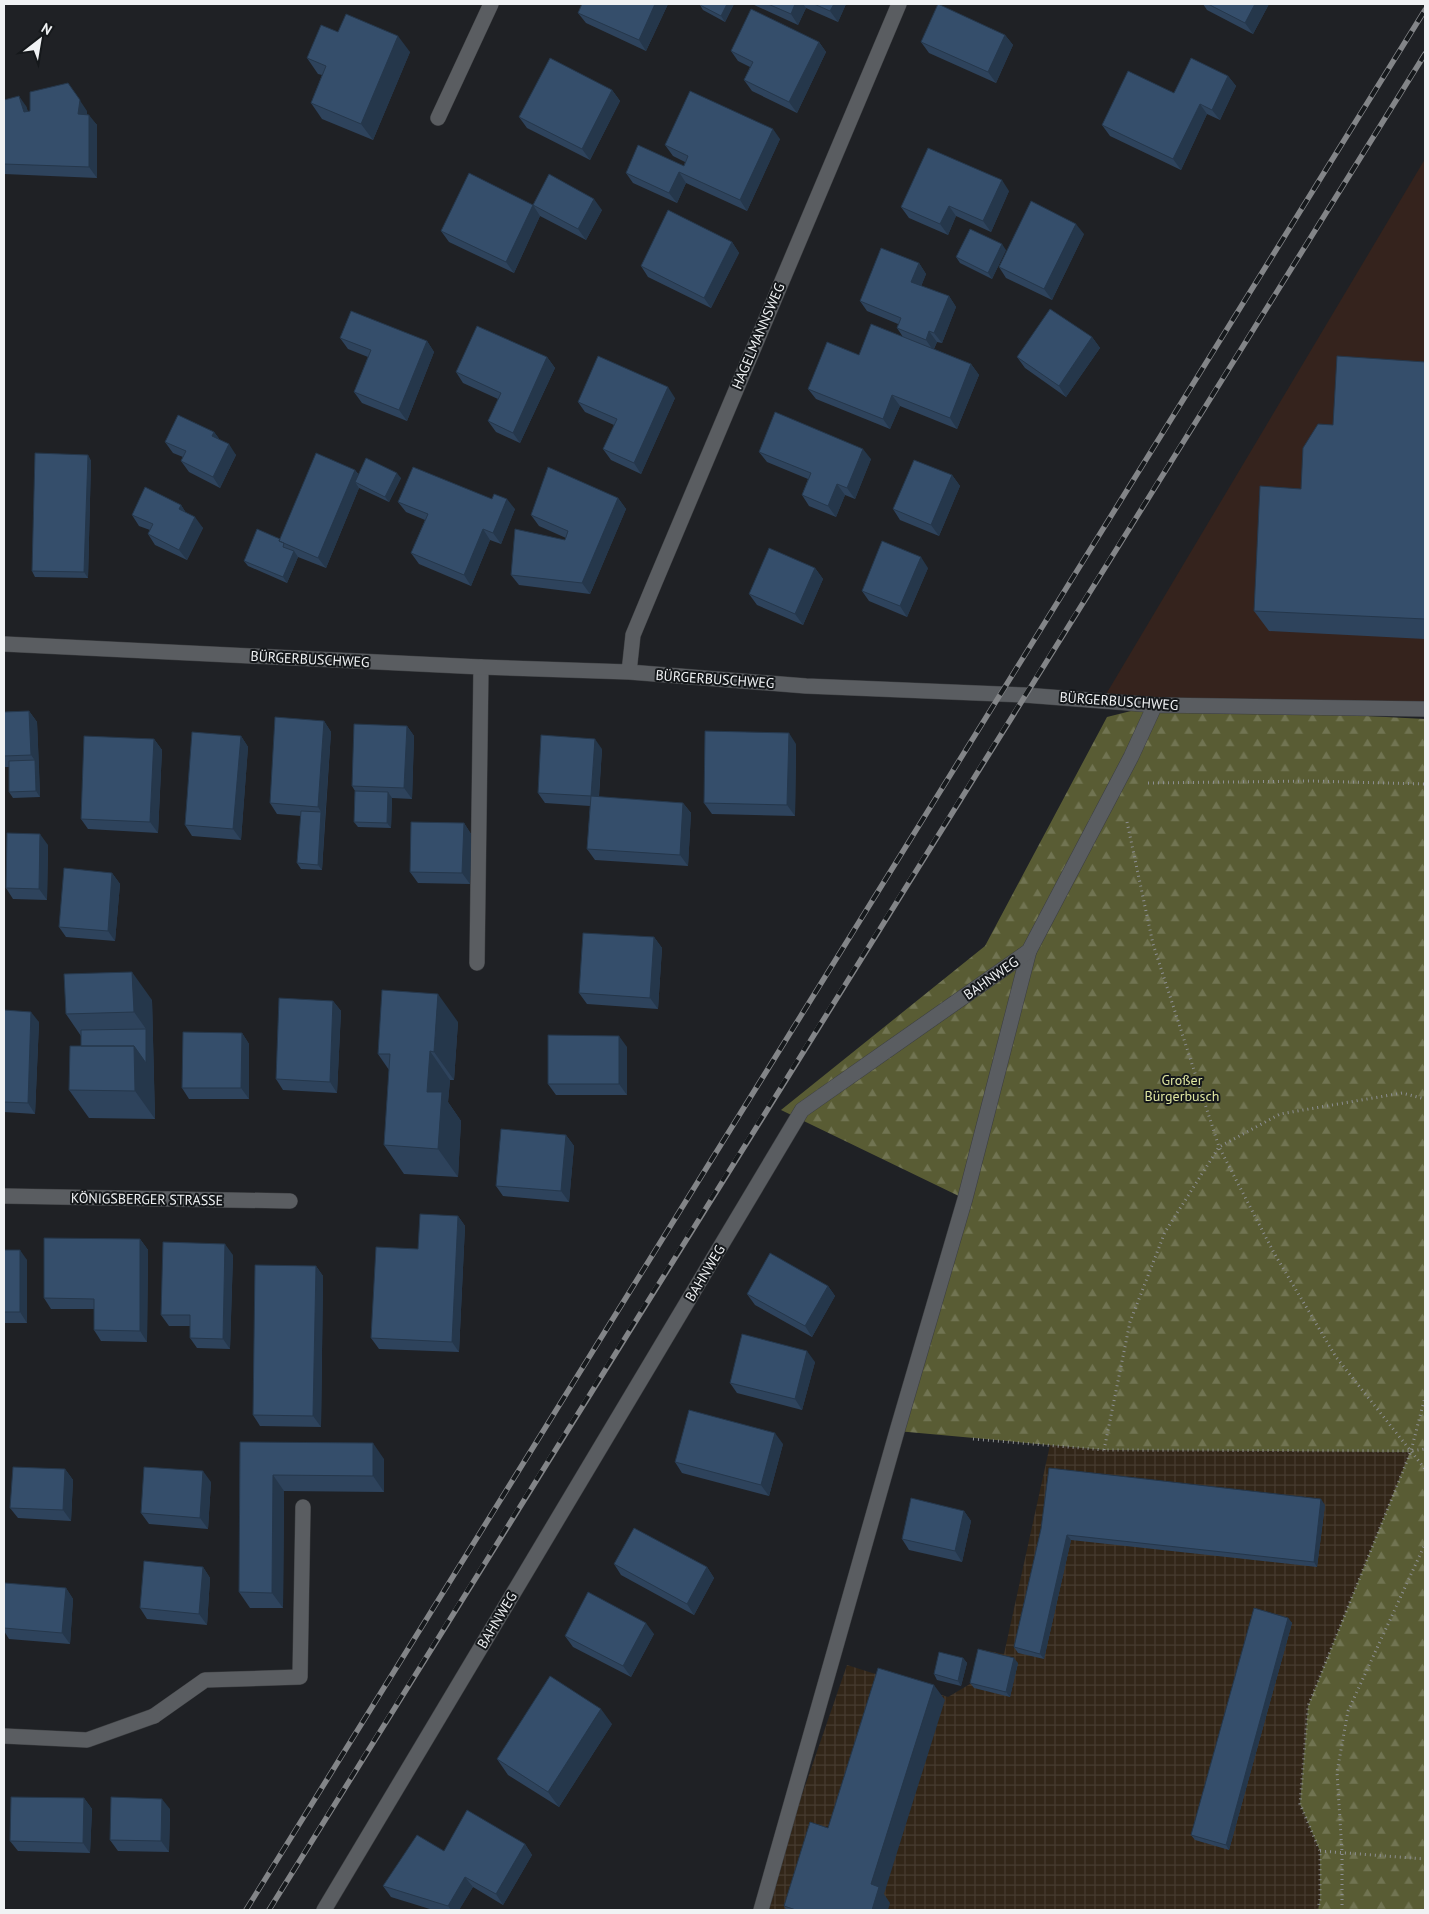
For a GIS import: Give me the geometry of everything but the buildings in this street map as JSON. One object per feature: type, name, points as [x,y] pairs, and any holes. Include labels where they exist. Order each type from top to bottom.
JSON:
[{"type":"street","points":[[438,118],[491,4]]},
{"type":"street","name":"HAGELMANNSWEG","points":[[629,672],[633,635],[654,582],[899,4]]},
{"type":"street","name":"BÜRGERBUSCHWEG","points":[[4,644],[481,667],[629,672],[806,686],[1024,694],[1155,705],[1425,709]]},
{"type":"street","points":[[477,963],[481,667]]},
{"type":"street","name":"BAHNWEG","points":[[324,1910],[802,1110],[1029,951],[1118,781],[1155,705]]},
{"type":"street","points":[[761,1910],[965,1199],[1029,951]]},
{"type":"street","name":"KÖNIGSBERGER STRASSE","points":[[4,1196],[290,1201]]},
{"type":"street","points":[[4,1736],[87,1740],[154,1716],[205,1680],[300,1677],[302,1507]]},
{"type":"path","points":[[1425,784],[1310,781],[1138,783],[1118,781],[1153,944],[1220,1147],[1274,1253],[1336,1357],[1425,1469]]},
{"type":"path","points":[[1104,1450],[1130,1322],[1165,1232],[1220,1147],[1280,1114],[1402,1093],[1425,1099]]},
{"type":"path","points":[[1318,1910],[1320,1899],[1320,1851],[1300,1804],[1308,1706],[1411,1452],[1425,1397]]},
{"type":"path","points":[[973,1439],[1104,1450],[1411,1452],[1425,1449]]},
{"type":"path","points":[[1342,1910],[1342,1852],[1337,1772],[1348,1711],[1425,1544]]},
{"type":"path","points":[[1320,1851],[1425,1858]]},
{"type":"shaded area","points":[[1425,159],[1425,709],[1102,701]]},
{"type":"shaded area","points":[[1050,1445],[1104,1450],[1411,1451],[1308,1706],[1300,1804],[1320,1851],[1320,1899],[1318,1910],[762,1910],[847,1665],[948,1697],[970,1684],[978,1649],[1004,1654]]},
{"type":"green space","name":"Großer Bürgerbusch","points":[[1155,705],[1425,719],[1425,1910],[1318,1910],[1320,1899],[1320,1851],[1300,1804],[1308,1706],[1410,1452],[1104,1450],[897,1431],[965,1199],[781,1110],[985,946],[1107,717]]},
{"type":"railway","points":[[246,1910],[1425,10]]},
{"type":"railway","points":[[269,1910],[1425,54]]}]
